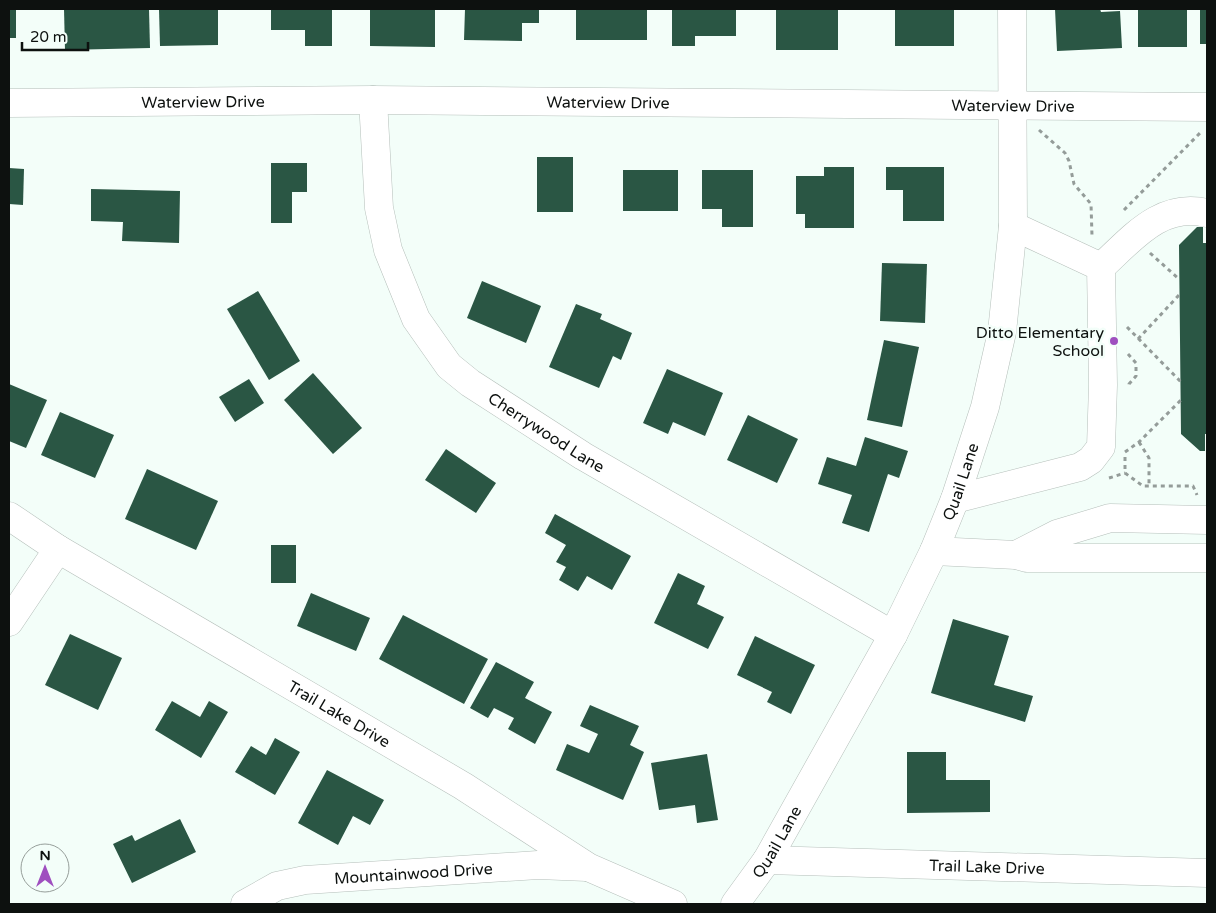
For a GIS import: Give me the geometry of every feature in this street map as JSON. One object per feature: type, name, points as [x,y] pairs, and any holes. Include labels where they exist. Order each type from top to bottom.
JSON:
[{"type":"street","name":"Quail Lane","points":[[736,904],[767,860],[893,635],[934,551],[955,499],[985,407],[1002,332],[1013,226],[1012,9]]},
{"type":"street","name":"Waterview Drive","points":[[9,103],[373,100],[1012,105],[1206,117]]},
{"type":"street","name":"Cherrywood Lane","points":[[373,100],[379,208],[388,250],[416,319],[449,366],[470,383],[583,456],[893,635]]},
{"type":"street","points":[[955,499],[1080,467],[1091,460],[1100,447],[1103,385],[1102,267],[1145,226],[1163,216],[1182,213],[1207,213]]},
{"type":"street","points":[[1013,226],[1102,267]]},
{"type":"street","points":[[1016,555],[1057,534],[1110,518],[1203,509]]},
{"type":"street","name":"Trail Lake Drive","points":[[9,516],[58,549],[463,786],[588,867],[673,904]]},
{"type":"street","points":[[9,622],[58,549]]},
{"type":"street","points":[[934,551],[1016,555],[1027,558],[1207,558]]},
{"type":"street","name":"Trail Lake Drive","points":[[767,860],[1207,873]]},
{"type":"street","name":"Mountainwood Drive","points":[[245,904],[277,886],[305,880],[538,865],[588,867]]},
{"type":"path","points":[[1123,212],[1206,117]]},
{"type":"path","points":[[1035,127],[1064,153],[1069,162],[1074,184],[1092,204],[1092,242]]},
{"type":"path","points":[[1144,259],[1156,249]]},
{"type":"path","points":[[1150,253],[1180,279]]},
{"type":"path","points":[[1138,338],[1180,294]]},
{"type":"path","points":[[1124,333],[1124,324],[1181,382]]},
{"type":"path","points":[[1124,349],[1136,363],[1136,376],[1129,384],[1129,391]]},
{"type":"path","points":[[1125,453],[1139,442],[1181,400]]},
{"type":"path","points":[[1139,442],[1149,458],[1149,486]]},
{"type":"path","points":[[1125,444],[1125,473],[1142,486],[1193,486],[1203,509]]},
{"type":"building","points":[[9,9],[16,9],[16,38],[9,38]]},
{"type":"building","points":[[64,9],[149,9],[150,48],[65,50]]},
{"type":"building","points":[[159,9],[218,9],[218,45],[160,46]]},
{"type":"building","points":[[271,9],[332,9],[332,46],[305,46],[305,30],[271,30]]},
{"type":"building","points":[[370,9],[435,9],[435,47],[370,46]]},
{"type":"building","points":[[465,9],[539,9],[539,23],[522,23],[522,41],[464,40]]},
{"type":"building","points":[[576,9],[647,9],[647,40],[576,40]]},
{"type":"building","points":[[672,9],[736,9],[736,36],[695,36],[695,46],[672,46]]},
{"type":"building","points":[[776,9],[838,9],[838,50],[776,50]]},
{"type":"building","points":[[895,9],[954,9],[954,46],[895,46]]},
{"type":"building","points":[[1055,9],[1100,9],[1101,12],[1120,11],[1122,48],[1057,51]]},
{"type":"building","points":[[1138,9],[1187,9],[1187,47],[1138,47]]},
{"type":"building","points":[[1200,9],[1207,9],[1207,44],[1200,44]]},
{"type":"building","points":[[537,157],[573,157],[573,212],[537,212]]},
{"type":"building","points":[[271,163],[307,163],[307,192],[292,192],[292,223],[271,223]]},
{"type":"building","points":[[824,167],[854,167],[854,228],[805,228],[805,214],[796,214],[796,176],[824,176]]},
{"type":"building","points":[[886,167],[944,167],[944,221],[903,221],[903,190],[886,190]]},
{"type":"building","points":[[9,168],[24,169],[23,205],[9,204]]},
{"type":"building","points":[[623,170],[678,170],[678,211],[623,211]]},
{"type":"building","points":[[702,170],[753,170],[753,227],[722,227],[722,209],[702,209]]},
{"type":"building","points":[[91,189],[180,191],[179,243],[122,241],[123,222],[91,221]]},
{"type":"building","points":[[1197,227],[1203,227],[1203,243],[1207,243],[1207,434],[1205,434],[1205,451],[1200,451],[1181,434],[1179,245]]},
{"type":"building","points":[[882,263],[927,264],[925,323],[880,321]]},
{"type":"building","points":[[482,281],[541,306],[526,343],[467,318]]},
{"type":"building","points":[[258,291],[300,361],[269,380],[227,309]]},
{"type":"building","points":[[576,304],[602,314],[600,319],[632,333],[621,360],[613,356],[599,388],[549,367]]},
{"type":"building","points":[[884,340],[919,347],[902,427],[867,420]]},
{"type":"building","points":[[667,369],[723,393],[705,436],[673,422],[668,434],[643,423]]},
{"type":"building","points":[[313,373],[362,428],[333,454],[284,400]]},
{"type":"building","points":[[249,379],[264,403],[235,422],[219,397]]},
{"type":"building","points":[[9,384],[47,400],[26,448],[9,441]]},
{"type":"building","points":[[60,412],[114,435],[95,478],[41,455]]},
{"type":"building","points":[[748,415],[798,439],[777,483],[727,460]]},
{"type":"building","points":[[865,437],[908,451],[899,478],[888,474],[869,532],[842,523],[852,495],[818,484],[827,457],[856,466]]},
{"type":"building","points":[[446,449],[496,483],[476,513],[425,480]]},
{"type":"building","points":[[147,469],[218,501],[196,550],[125,519]]},
{"type":"building","points":[[555,514],[631,556],[612,590],[587,576],[578,591],[559,580],[566,567],[556,562],[566,545],[545,533]]},
{"type":"building","points":[[271,545],[296,545],[296,583],[271,583]]},
{"type":"building","points":[[678,573],[705,586],[697,604],[724,617],[708,649],[654,623]]},
{"type":"building","points":[[311,593],[370,618],[356,651],[297,626]]},
{"type":"building","points":[[403,615],[488,659],[464,704],[379,659]]},
{"type":"building","points":[[953,619],[1009,636],[994,685],[1033,696],[1025,722],[931,693]]},
{"type":"building","points":[[70,634],[122,658],[98,710],[45,685]]},
{"type":"building","points":[[755,636],[815,665],[791,714],[767,702],[772,692],[737,675]]},
{"type":"building","points":[[496,662],[534,682],[525,698],[552,712],[535,744],[508,729],[514,718],[494,708],[488,718],[470,708]]},
{"type":"building","points":[[172,701],[200,717],[209,701],[228,712],[201,758],[155,730]]},
{"type":"building","points":[[590,705],[639,726],[630,745],[644,752],[623,800],[556,770],[567,744],[589,753],[598,734],[580,726]]},
{"type":"building","points":[[275,738],[300,752],[275,795],[235,772],[251,746],[266,755]]},
{"type":"building","points":[[907,752],[946,752],[946,780],[990,780],[990,812],[907,813]]},
{"type":"building","points":[[707,754],[718,820],[697,823],[695,805],[659,810],[651,763]]},
{"type":"building","points":[[327,770],[384,800],[370,825],[353,816],[338,845],[298,823]]},
{"type":"building","points":[[180,819],[196,852],[132,883],[113,844],[132,835],[135,841]]},
{"type":"place","name":"Ditto Elementary School","points":[[1114,341]]}]
